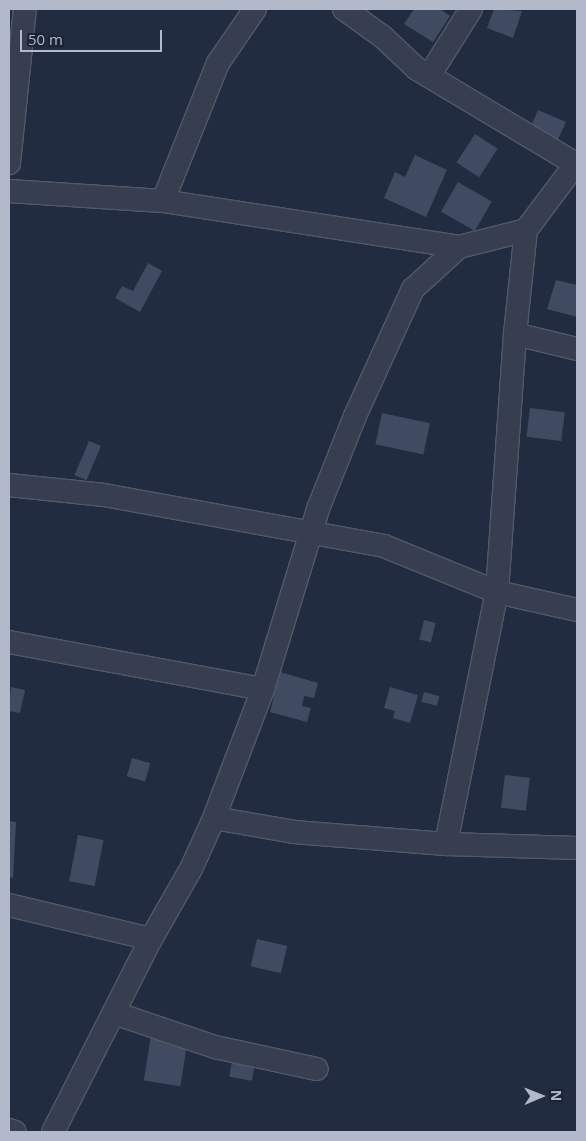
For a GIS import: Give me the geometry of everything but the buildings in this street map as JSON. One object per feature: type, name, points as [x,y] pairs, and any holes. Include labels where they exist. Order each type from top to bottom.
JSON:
[{"type":"street","points":[[9,163],[25,9]]},
{"type":"street","points":[[163,201],[218,64],[255,9]]},
{"type":"street","points":[[9,191],[163,201],[460,247],[526,230],[569,187],[577,163],[429,76],[344,9]]},
{"type":"street","points":[[429,76],[471,9]]},
{"type":"street","points":[[446,844],[497,592],[515,334],[526,230]]},
{"type":"street","points":[[53,1132],[151,939],[191,869],[214,818],[263,689],[318,509],[355,416],[412,289],[460,247]]},
{"type":"street","points":[[515,334],[577,349]]},
{"type":"street","points":[[9,485],[104,495],[384,546],[497,592],[577,610]]},
{"type":"street","points":[[9,642],[263,689]]},
{"type":"street","points":[[214,818],[294,832],[446,844],[577,848]]},
{"type":"street","points":[[9,905],[151,939]]},
{"type":"street","points":[[114,1013],[214,1047],[317,1069]]},
{"type":"street","points":[[9,1130],[15,1132]]}]
